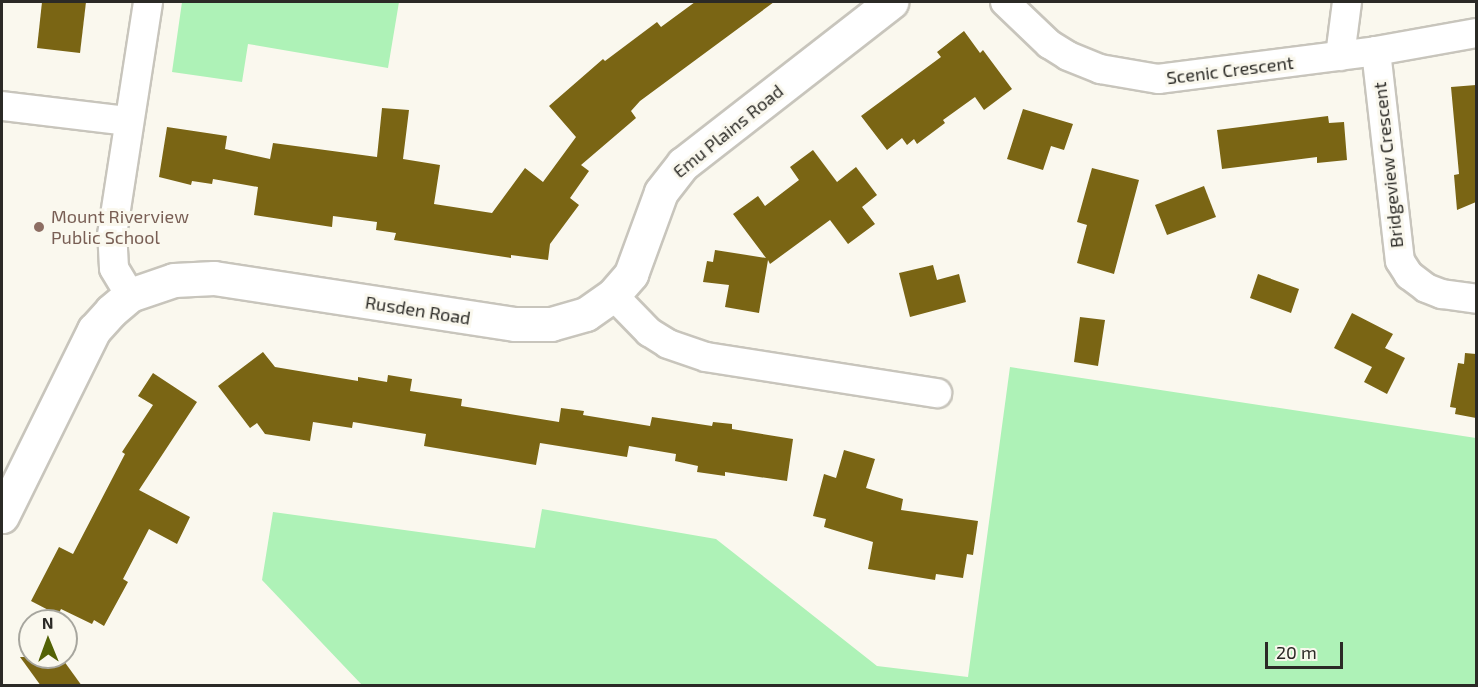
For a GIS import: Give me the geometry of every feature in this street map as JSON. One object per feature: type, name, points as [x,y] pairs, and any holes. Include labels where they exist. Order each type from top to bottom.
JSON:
[{"type":"street","points":[[130,296],[114,268],[111,251],[128,121],[148,2]]},
{"type":"street","name":"Emu Plains Road","points":[[613,295],[631,274],[661,192],[683,164],[891,2]]},
{"type":"street","name":"Scenic Crescent","points":[[1005,2],[1049,44],[1068,56],[1100,69],[1158,79],[1180,78],[1376,51],[1476,33]]},
{"type":"street","points":[[1340,56],[1347,2]]},
{"type":"street","name":"Bridgeview Crescent","points":[[1376,51],[1400,261],[1409,275],[1426,288],[1476,299]]},
{"type":"street","points":[[2,106],[128,121]]},
{"type":"street","name":"Rusden Road","points":[[2,516],[94,330],[111,311],[130,296],[174,280],[214,279],[515,324],[535,325],[568,321],[586,314],[613,295]]},
{"type":"street","points":[[613,295],[649,332],[668,344],[706,357],[937,393]]},
{"type":"green space","points":[[182,2],[399,2],[388,68],[248,44],[242,82],[172,72]]},
{"type":"green space","points":[[1010,367],[1476,438],[1476,685],[362,685],[262,580],[273,512],[535,548],[542,509],[716,539],[877,666],[968,677]]},
{"type":"building","points":[[42,2],[86,2],[80,53],[37,48]]},
{"type":"building","points":[[695,2],[774,2],[640,101],[631,111],[636,118],[581,165],[589,171],[570,198],[579,205],[550,244],[548,260],[511,255],[511,258],[394,240],[396,233],[376,230],[377,222],[333,216],[332,227],[254,215],[258,187],[213,179],[212,184],[192,181],[191,185],[159,177],[167,127],[227,136],[225,149],[270,159],[273,143],[377,157],[382,108],[409,110],[403,159],[440,165],[434,204],[492,213],[525,168],[543,182],[576,137],[549,106],[603,59],[605,61],[657,22],[661,27]]},
{"type":"building","points":[[964,31],[980,53],[983,50],[1012,89],[984,110],[975,97],[943,120],[945,123],[917,144],[914,139],[907,145],[902,138],[887,150],[861,116],[941,57],[937,52]]},
{"type":"building","points":[[1476,85],[1476,202],[1457,210],[1454,175],[1459,174],[1451,87]]},
{"type":"building","points":[[1023,109],[1073,124],[1064,150],[1051,146],[1043,170],[1007,159]]},
{"type":"building","points":[[1328,116],[1329,123],[1344,122],[1347,160],[1317,163],[1317,157],[1222,169],[1217,130]]},
{"type":"building","points":[[813,150],[837,182],[856,167],[877,195],[862,207],[875,224],[848,244],[830,220],[770,264],[768,260],[759,313],[725,307],[729,285],[703,282],[707,261],[713,262],[715,250],[766,258],[733,214],[758,196],[765,206],[799,180],[790,167]]},
{"type":"building","points":[[1092,168],[1139,180],[1114,274],[1077,263],[1087,225],[1077,222]]},
{"type":"building","points":[[1204,186],[1216,217],[1167,235],[1155,205]]},
{"type":"building","points":[[933,265],[937,280],[959,274],[966,302],[910,317],[899,273]]},
{"type":"building","points":[[1258,274],[1299,289],[1291,313],[1250,298]]},
{"type":"building","points":[[1352,313],[1393,334],[1385,348],[1405,358],[1387,394],[1364,382],[1372,367],[1334,348]]},
{"type":"building","points":[[1080,317],[1105,320],[1098,366],[1074,362]]},
{"type":"building","points":[[263,352],[275,367],[358,381],[358,377],[387,382],[388,375],[412,379],[410,391],[462,399],[461,406],[559,422],[561,408],[584,411],[583,415],[650,426],[652,417],[712,426],[713,422],[732,424],[732,429],[793,439],[787,481],[725,472],[725,476],[697,472],[698,466],[675,461],[676,454],[629,446],[627,457],[540,443],[536,465],[424,446],[426,434],[353,422],[352,428],[313,422],[310,441],[265,434],[257,423],[250,428],[218,386]]},
{"type":"building","points":[[1465,353],[1476,354],[1476,418],[1455,414],[1456,408],[1450,407],[1458,363],[1464,364]]},
{"type":"building","points":[[153,373],[197,402],[139,490],[190,517],[177,544],[149,529],[123,579],[128,582],[104,626],[94,620],[92,624],[78,617],[78,609],[46,609],[31,601],[59,547],[73,554],[125,454],[122,452],[153,405],[138,396]]},
{"type":"building","points":[[844,450],[875,459],[866,488],[903,499],[901,510],[978,521],[973,555],[967,554],[963,578],[936,574],[935,580],[868,569],[873,542],[824,527],[826,519],[813,516],[824,474],[836,478]]},
{"type":"building","points":[[29,669],[70,669],[82,686],[41,686]]},
{"type":"place","name":"Mount Riverview Public School","points":[[39,227]]}]
